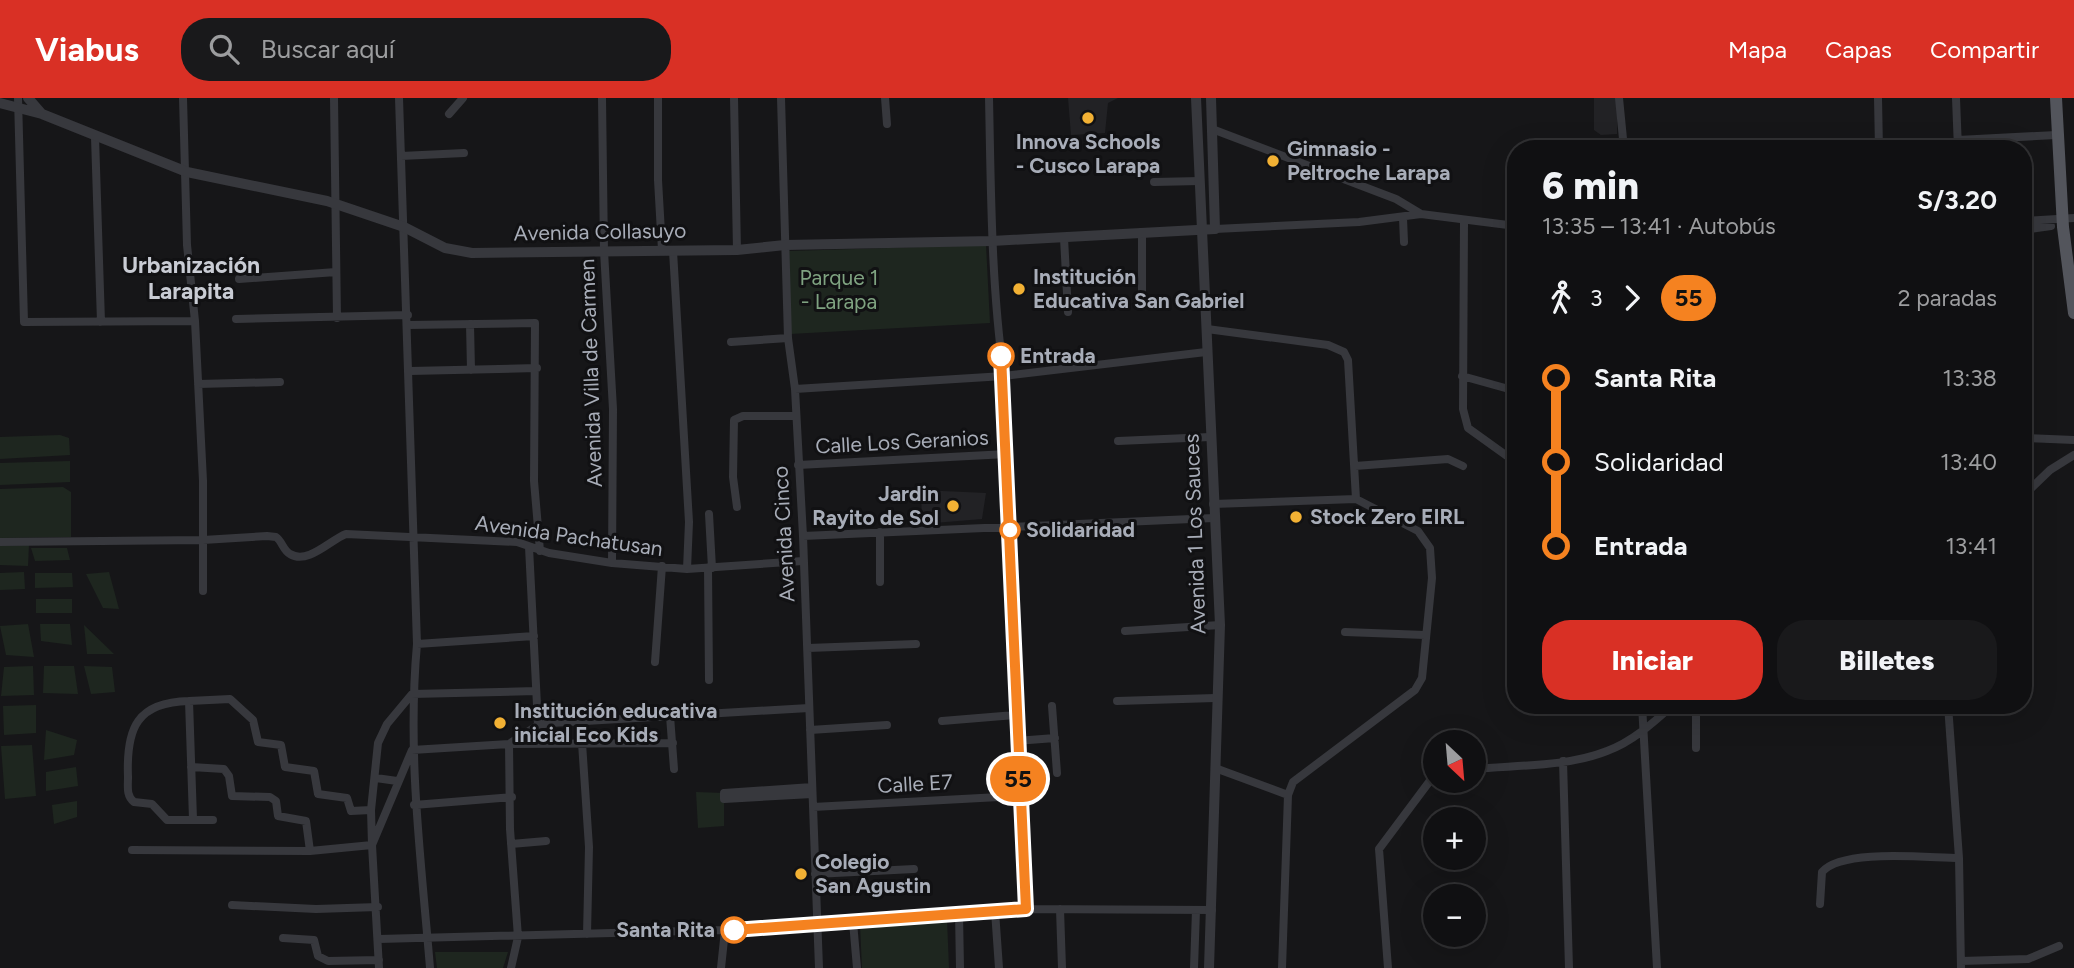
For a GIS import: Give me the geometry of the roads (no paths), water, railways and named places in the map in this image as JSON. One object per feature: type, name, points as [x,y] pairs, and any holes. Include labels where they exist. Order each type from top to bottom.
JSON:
[{"type":"main road","points":[[2056,98],[2056,135],[2067,221],[2074,313]]},
{"type":"street","name":"Avenida Collasuyo","points":[[28,98],[42,114],[187,172],[336,204],[404,227],[445,248],[472,253],[737,250],[785,245],[992,242],[1215,229]]},
{"type":"street","points":[[183,98],[187,245],[198,384],[203,591]]},
{"type":"street","points":[[334,98],[337,318]]},
{"type":"street","points":[[399,98],[414,537],[416,644],[412,694],[412,750],[414,805],[430,968]]},
{"type":"street","points":[[449,114],[463,98]]},
{"type":"street","name":"Avenida Villa de Carmen","points":[[602,98],[604,251],[613,409],[612,563]]},
{"type":"street","points":[[658,98],[657,180],[667,250],[689,523],[687,569]]},
{"type":"street","points":[[734,98],[737,250]]},
{"type":"street","name":"Avenida Cinco","points":[[780,98],[788,338],[795,389],[803,536],[819,968]]},
{"type":"street","points":[[885,98],[887,124]]},
{"type":"street","points":[[989,98],[992,242],[996,323],[1004,376],[1018,796],[1026,909]]},
{"type":"street","name":"Avenida 1 Los Sauces","points":[[1196,98],[1220,625],[1215,698],[1209,968]]},
{"type":"street","points":[[1211,98],[1215,229],[1403,218],[1421,214]]},
{"type":"street","points":[[1619,98],[1623,140]]},
{"type":"street","points":[[1878,98],[1879,140]]},
{"type":"street","points":[[1956,98],[1958,140]]},
{"type":"street","points":[[18,103],[24,322],[195,321]]},
{"type":"street","points":[[3,104],[18,103],[42,114]]},
{"type":"street","points":[[1212,129],[1396,199],[1421,214],[1507,225]]},
{"type":"street","points":[[2007,140],[2056,135]]},
{"type":"street","points":[[95,137],[102,322]]},
{"type":"street","points":[[401,156],[464,153]]},
{"type":"street","points":[[1154,182],[1200,181]]},
{"type":"street","points":[[1403,218],[1404,243]]},
{"type":"street","points":[[1464,221],[1463,409],[1468,428],[1507,456]]},
{"type":"street","points":[[2032,221],[2067,221]]},
{"type":"street","points":[[2032,228],[2067,221]]},
{"type":"street","points":[[1142,232],[1142,298]]},
{"type":"street","points":[[1065,238],[1068,312]]},
{"type":"street","points":[[239,279],[336,272]]},
{"type":"street","points":[[236,319],[408,315]]},
{"type":"street","points":[[408,325],[535,323],[537,368],[534,481],[540,551]]},
{"type":"street","points":[[470,324],[471,370]]},
{"type":"street","points":[[1207,329],[1328,345],[1344,352],[1348,360],[1356,499]]},
{"type":"street","points":[[731,342],[788,338]]},
{"type":"street","points":[[795,389],[1004,376],[1206,352]]},
{"type":"street","points":[[410,371],[537,368]]},
{"type":"street","points":[[1462,376],[1507,388]]},
{"type":"street","points":[[198,384],[280,382]]},
{"type":"street","points":[[737,507],[733,477],[734,420],[743,416],[796,416]]},
{"type":"street","points":[[1118,441],[1210,437]]},
{"type":"street","points":[[2032,438],[2074,440]]},
{"type":"street","name":"Calle Los Geranios","points":[[799,465],[1007,454]]},
{"type":"street","points":[[2032,487],[2050,470],[2074,454]]},
{"type":"street","points":[[1355,466],[1448,459],[1463,466]]},
{"type":"street","points":[[1213,504],[1356,499],[1418,531],[1430,548],[1432,578],[1422,678],[1415,690],[1293,782],[1288,795],[1282,968]]},
{"type":"street","points":[[709,514],[709,680]]},
{"type":"street","points":[[803,536],[1214,518]]},
{"type":"street","points":[[880,532],[880,582]]},
{"type":"street","name":"Avenida Pachatusan","points":[[203,540],[276,537],[290,554],[296,556],[312,554],[327,542],[346,534],[517,542],[540,551],[612,563],[687,569],[803,561]]},
{"type":"street","points":[[0,541],[203,540]]},
{"type":"street","points":[[529,547],[538,725]]},
{"type":"street","points":[[655,662],[662,566]]},
{"type":"street","points":[[1125,631],[1220,625]]},
{"type":"street","points":[[1345,632],[1425,635]]},
{"type":"street","points":[[416,644],[534,636]]},
{"type":"street","points":[[808,648],[916,645]]},
{"type":"street","points":[[284,937],[314,940],[318,956],[328,961],[379,964],[371,810],[378,743],[387,724],[412,694],[536,691]]},
{"type":"street","points":[[1117,701],[1215,698]]},
{"type":"street","points":[[213,820],[167,820],[152,804],[130,800],[127,750],[140,718],[152,707],[169,701],[230,699],[242,706],[245,715],[253,720],[258,742],[281,746],[285,767],[314,771],[318,794],[347,798],[351,811],[371,810]]},
{"type":"street","points":[[189,701],[193,819]]},
{"type":"street","points":[[1052,706],[1057,774]]},
{"type":"street","points":[[509,744],[538,725],[809,708]]},
{"type":"street","points":[[1643,714],[1657,968]]},
{"type":"street","points":[[1486,768],[1563,761],[1607,751],[1644,731],[1663,714]]},
{"type":"street","points":[[1696,714],[1696,748]]},
{"type":"street","points":[[1949,714],[1959,859],[1961,964],[2028,959],[2059,946]]},
{"type":"street","points":[[942,721],[1015,715]]},
{"type":"street","points":[[670,716],[674,769]]},
{"type":"street","points":[[810,730],[887,725]]},
{"type":"street","points":[[1016,741],[1055,738]]},
{"type":"street","points":[[583,743],[589,847],[587,934]]},
{"type":"street","points":[[412,750],[509,744],[673,743]]},
{"type":"street","points":[[509,744],[511,844],[518,937],[511,968]]},
{"type":"street","points":[[372,845],[412,750]]},
{"type":"street","points":[[1563,761],[1569,968]]},
{"type":"street","points":[[191,767],[224,769],[229,776],[232,796],[270,797],[276,801],[278,816],[306,821],[310,851]]},
{"type":"street","points":[[1215,768],[1288,795]]},
{"type":"street","points":[[376,778],[397,781]]},
{"type":"street","points":[[1388,968],[1379,849],[1423,790]]},
{"type":"street","points":[[812,791],[724,799],[723,793],[812,791]]},
{"type":"street","name":"Calle E7","points":[[813,807],[1018,796]]},
{"type":"street","points":[[414,805],[512,797]]},
{"type":"street","points":[[511,844],[546,841]]},
{"type":"street","points":[[132,850],[310,851],[372,845]]},
{"type":"street","points":[[1820,904],[1822,872],[1836,862],[1899,857],[1959,859]]},
{"type":"street","points":[[816,874],[914,869]]},
{"type":"street","points":[[232,905],[316,909],[378,907]]},
{"type":"street","points":[[379,939],[724,930],[1026,909],[1212,910]]},
{"type":"street","points":[[1060,909],[1062,968]]},
{"type":"street","points":[[1194,968],[1196,910]]},
{"type":"street","points":[[995,911],[999,968]]},
{"type":"street","points":[[959,913],[960,968]]},
{"type":"street","points":[[853,922],[857,968]]},
{"type":"street","points":[[721,968],[724,930]]},
{"type":"place","name":"Innova Schools - Cusco Larapa","points":[[1088,118]]},
{"type":"place","name":"Gimnasio - Peltroche Larapa","points":[[1273,161]]},
{"type":"place","name":"Institución Educativa San Gabriel","points":[[1019,289]]},
{"type":"place","name":"Entrada","points":[[1001,356]]},
{"type":"place","name":"Jardin Rayito de Sol","points":[[953,506]]},
{"type":"place","name":"Stock Zero EIRL","points":[[1296,517]]},
{"type":"place","name":"Solidaridad","points":[[1010,530]]},
{"type":"place","name":"Institución educativa inicial Eco Kids","points":[[500,723]]},
{"type":"place","name":"Colegio San Agustin","points":[[801,874]]},
{"type":"place","name":"Santa Rita","points":[[734,930]]},
{"type":"district","name":"Urbanización Larapita","points":[[191,278]]},
{"type":"park label","name":"Parque 1 - Larapa","points":[[839,290]]}]
